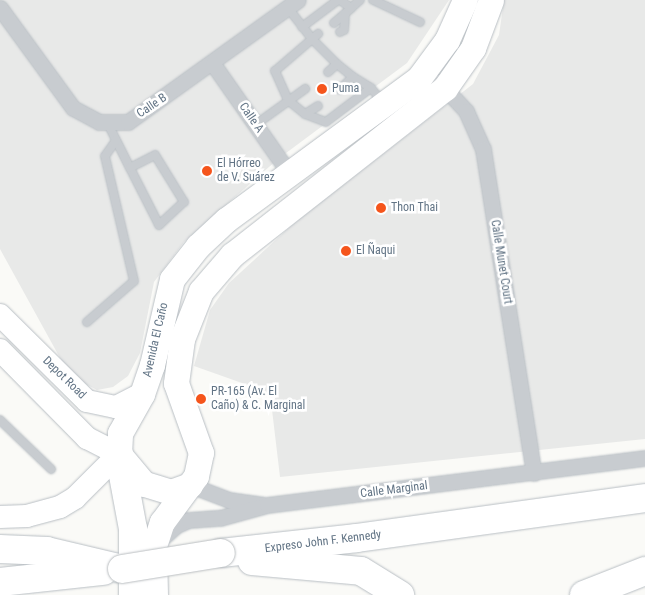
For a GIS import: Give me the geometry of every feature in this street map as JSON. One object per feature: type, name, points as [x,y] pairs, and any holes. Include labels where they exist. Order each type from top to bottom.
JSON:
[{"type":"highway","points":[[119,454],[133,529],[133,595]]},
{"type":"highway","name":"Expreso John F. Kennedy","points":[[0,582],[122,569],[220,553],[337,540],[645,498]]},
{"type":"highway","points":[[0,549],[47,552],[122,569]]},
{"type":"highway","points":[[220,553],[262,564],[306,566],[361,572],[400,595]]},
{"type":"highway","points":[[584,595],[645,571]]},
{"type":"main road","name":"Avenida El Caño","points":[[119,454],[120,434],[142,394],[152,365],[167,293],[180,265],[226,220],[289,173],[378,96],[413,84],[427,68],[446,40],[465,0]]},
{"type":"main road","name":"Avenida El Caño","points":[[155,595],[154,546],[162,522],[196,476],[201,453],[176,382],[182,339],[201,292],[232,255],[445,88],[473,48],[491,0]]},
{"type":"main road","points":[[119,454],[144,484],[171,492],[190,485]]},
{"type":"street","name":"Calle B","points":[[0,8],[73,108],[99,122],[128,122],[213,64],[293,4]]},
{"type":"street","name":"Calle A","points":[[213,64],[289,173]]},
{"type":"street","name":"Calle Munet Court","points":[[427,68],[466,112],[483,149],[534,473]]},
{"type":"street","name":"Depot Road","points":[[0,315],[87,401],[116,407],[142,394]]},
{"type":"street","name":"Depot Road","points":[[0,350],[87,438],[119,454]]},
{"type":"street","points":[[0,517],[27,516],[60,507],[75,498],[119,454]]},
{"type":"street","name":"Calle Marginal","points":[[154,546],[176,525],[189,520],[220,518],[267,505],[645,458]]},
{"type":"street","points":[[190,485],[229,500],[267,505]]},
{"type":"lane","points":[[302,27],[339,0],[348,11]]},
{"type":"lane","points":[[334,24],[360,0]]},
{"type":"lane","points":[[373,0],[420,22]]},
{"type":"lane","points":[[293,4],[302,27],[315,37],[337,64],[378,96],[326,122],[305,114],[288,100],[275,71],[315,37]]},
{"type":"lane","points":[[340,32],[344,30],[348,11]]},
{"type":"lane","points":[[328,72],[337,64]]},
{"type":"lane","points":[[340,89],[354,77]]},
{"type":"lane","points":[[255,125],[305,89]]},
{"type":"lane","points":[[305,114],[318,106]]},
{"type":"lane","points":[[107,122],[130,168],[159,225],[184,202],[155,155],[130,168]]},
{"type":"lane","points":[[87,322],[134,281],[105,156],[116,140]]},
{"type":"lane","points":[[0,420],[50,469]]},
{"type":"shaded area","points":[[0,0],[449,0],[407,63],[278,159],[184,242],[154,282],[140,353],[128,376],[113,387],[97,390],[80,381],[65,367],[0,249]]},
{"type":"shaded area","points":[[504,0],[645,0],[645,439],[280,477],[270,393],[194,366],[210,310],[229,283],[292,225],[473,84],[499,35]]},
{"type":"place","name":"Puma","points":[[322,89]]},
{"type":"place","name":"El Hórreo de V. Suárez","points":[[207,171]]},
{"type":"place","name":"Thon Thai","points":[[381,208]]},
{"type":"place","name":"El Ñaqui","points":[[346,251]]},
{"type":"place","name":"PR-165 (Av. El Caño) & C. Marginal","points":[[201,399]]}]
